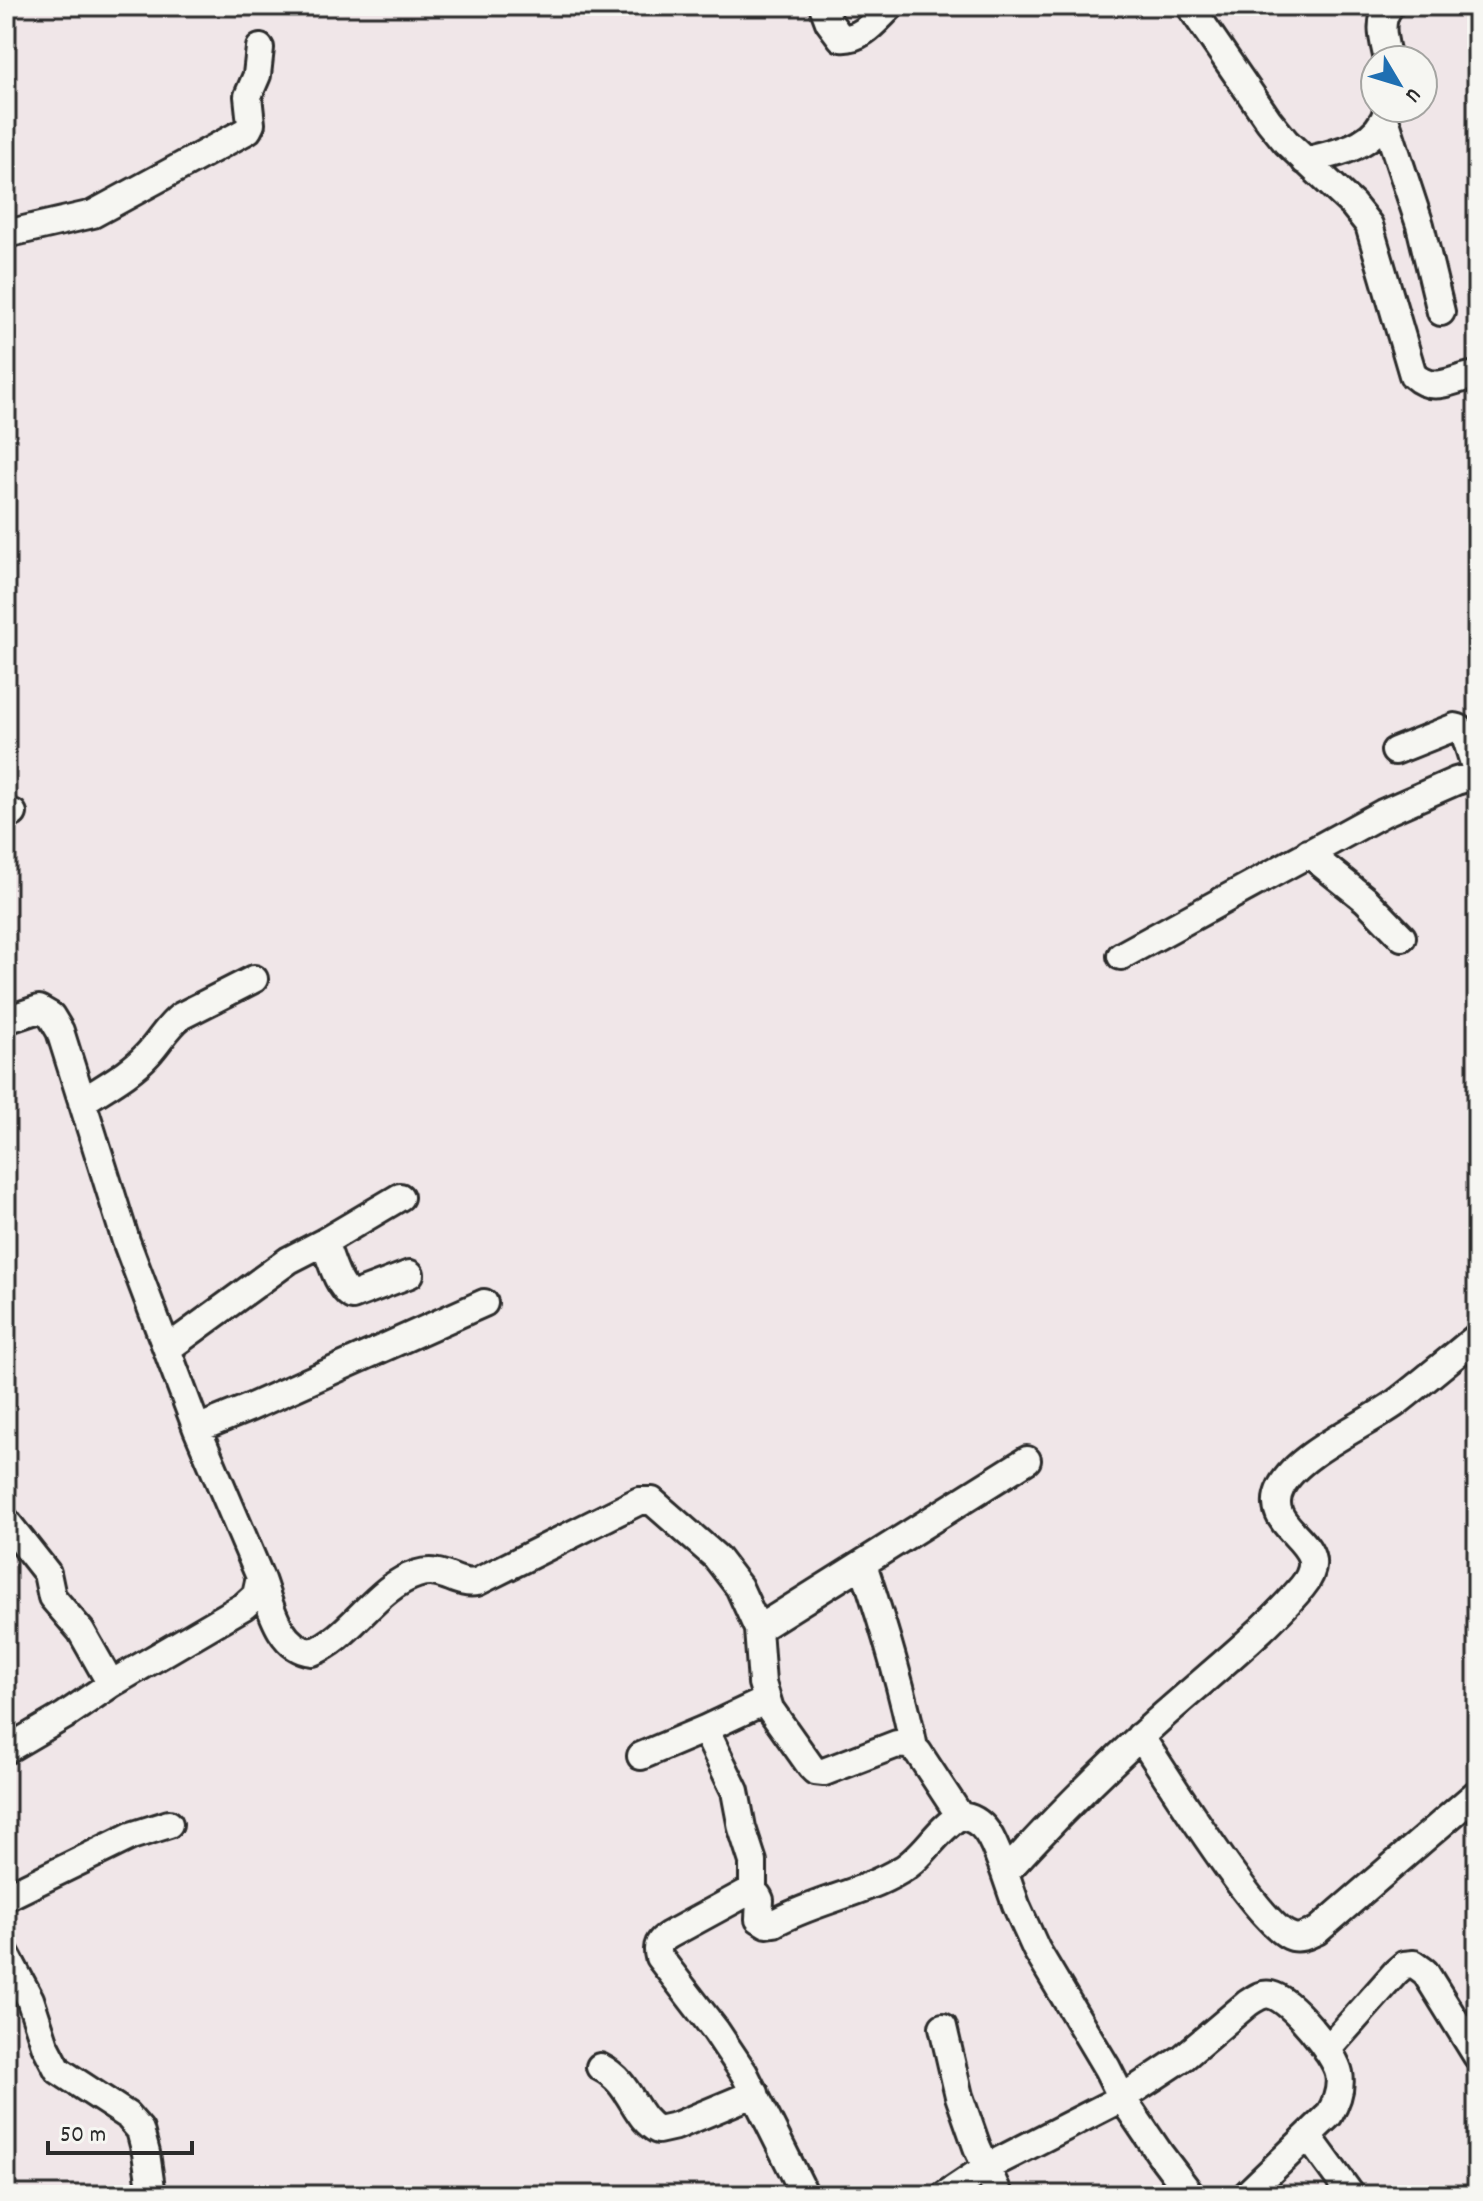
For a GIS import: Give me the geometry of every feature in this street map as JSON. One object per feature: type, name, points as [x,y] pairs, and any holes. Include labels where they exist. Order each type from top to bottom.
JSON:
[{"type":"street","points":[[823,6],[835,32],[841,38],[851,39],[891,6]]},
{"type":"street","points":[[1190,6],[1286,142],[1353,205],[1369,225],[1413,375],[1421,383],[1431,386],[1477,375]]},
{"type":"street","points":[[1385,44],[1383,17],[1390,6]]},
{"type":"street","points":[[6,234],[93,214],[248,130],[251,124],[248,96],[257,75],[260,48]]},
{"type":"street","points":[[1305,161],[1347,149],[1371,138],[1379,124]]},
{"type":"street","points":[[1389,124],[1420,225],[1441,312]]},
{"type":"street","points":[[1121,956],[1383,813],[1477,774],[1465,735],[1459,728],[1395,751]]},
{"type":"street","points":[[1308,853],[1366,900],[1402,937]]},
{"type":"street","points":[[82,1102],[149,1054],[171,1024],[181,1016],[254,979]]},
{"type":"street","points":[[6,1020],[39,1009],[51,1016],[60,1031],[114,1205],[197,1429],[280,1629],[299,1648],[312,1652],[335,1638],[388,1590],[420,1573],[438,1572],[462,1582],[477,1582],[646,1499],[659,1505],[724,1566],[744,1596],[758,1629],[762,1683],[767,1700],[777,1722],[811,1767],[819,1772],[836,1768],[897,1744],[914,1748]]},
{"type":"street","points":[[167,1349],[275,1269],[400,1197]]},
{"type":"street","points":[[324,1242],[341,1283],[352,1296],[410,1274]]},
{"type":"street","points":[[197,1429],[484,1303]]},
{"type":"street","points":[[1005,1873],[1140,1736],[1255,1633],[1302,1586],[1312,1567],[1310,1551],[1285,1525],[1277,1507],[1280,1488],[1293,1472],[1316,1453],[1396,1402],[1477,1337]]},
{"type":"street","points":[[758,1629],[1027,1460]]},
{"type":"street","points":[[6,1521],[47,1573],[52,1597],[81,1631],[111,1684]]},
{"type":"street","points":[[863,1564],[906,1703],[914,1748],[960,1816],[975,1819],[987,1830],[1036,1949],[1122,2098],[1191,2195]]},
{"type":"street","points":[[6,1750],[244,1606],[256,1595],[260,1577]]},
{"type":"street","points":[[641,1756],[767,1700]]},
{"type":"street","points":[[705,1729],[735,1791],[753,1862],[753,1893]]},
{"type":"street","points":[[1140,1736],[1239,1883],[1279,1928],[1294,1938],[1317,1931],[1477,1793]]},
{"type":"street","points":[[805,2195],[755,2093],[730,2050],[659,1957],[657,1950],[660,1942],[748,1892],[760,1900],[759,1919],[767,1924],[863,1887],[901,1870],[960,1816]]},
{"type":"street","points":[[6,1897],[131,1836],[169,1824]]},
{"type":"street","points":[[6,1954],[30,1999],[45,2045],[58,2070],[127,2115],[140,2130],[152,2195]]},
{"type":"street","points":[[1327,2050],[1396,1972],[1404,1965],[1414,1964],[1425,1972],[1477,2056]]},
{"type":"street","points":[[945,2195],[987,2167],[1122,2098],[1184,2057],[1248,2003],[1267,1994],[1285,2001],[1295,2010],[1327,2050],[1339,2072],[1340,2088],[1337,2102],[1329,2115],[1246,2195]]},
{"type":"street","points":[[943,2027],[959,2096],[977,2147],[999,2195]]},
{"type":"street","points":[[600,2067],[619,2080],[645,2120],[658,2130],[676,2126],[755,2093]]},
{"type":"street","points":[[1308,2136],[1351,2195]]}]
